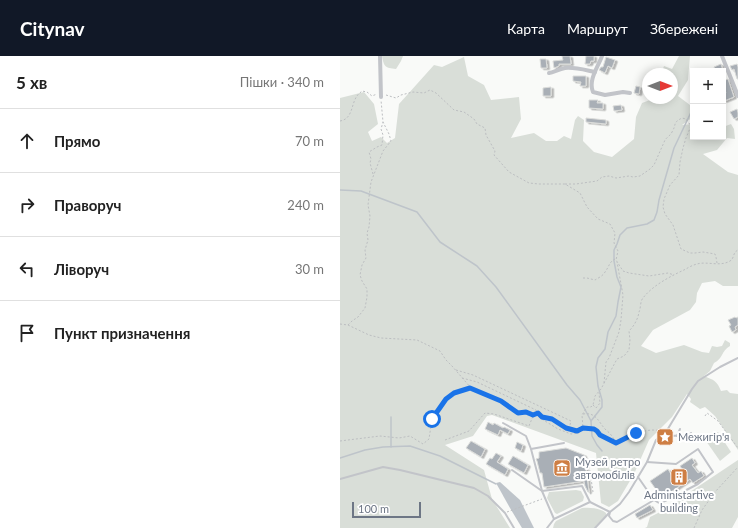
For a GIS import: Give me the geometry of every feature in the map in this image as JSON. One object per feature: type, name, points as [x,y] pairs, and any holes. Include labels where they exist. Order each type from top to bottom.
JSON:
[{"type":"street","points":[[380,56],[381,97]]},
{"type":"street","points":[[602,56],[595,72],[592,88],[594,92],[605,95],[623,92],[630,93]]},
{"type":"street","points":[[722,56],[738,96]]},
{"type":"street","points":[[549,73],[557,72],[563,68],[595,72]]},
{"type":"lane","points":[[595,528],[620,504],[647,462],[656,440],[666,432],[698,381],[720,366],[738,358]]},
{"type":"lane","points":[[503,423],[526,436],[542,491],[554,519]]},
{"type":"lane","points":[[677,436],[680,429]]},
{"type":"lane","points":[[666,432],[670,436],[692,434]]},
{"type":"lane","points":[[531,449],[564,443]]},
{"type":"lane","points":[[638,477],[654,500],[659,503],[698,484],[713,472],[698,449],[676,464],[647,462]]},
{"type":"lane","points":[[340,480],[383,467],[474,488],[488,496],[505,513],[514,528]]},
{"type":"lane","points":[[512,470],[542,491],[582,486],[590,502],[610,512]]},
{"type":"lane","points":[[610,512],[609,516],[612,521],[616,522],[654,500]]},
{"type":"lane","points":[[548,528],[554,519],[590,502]]},
{"type":"path","points":[[374,175],[370,163],[371,159],[369,152],[382,145],[383,135],[381,129],[383,122],[381,97],[386,95],[396,98],[401,94],[413,92],[424,93],[430,90],[436,93],[454,110],[464,112],[474,119],[477,124],[485,128],[486,135],[495,151],[494,155],[509,172],[529,183],[539,184],[576,184],[597,181],[602,177],[609,176],[616,178],[640,176],[654,165],[665,140],[672,133],[676,121],[682,118],[686,119],[692,126],[683,148],[679,175],[670,185],[664,199],[663,207],[665,214],[673,225],[681,249],[690,253],[703,252],[715,254],[716,264]]},
{"type":"path","points":[[340,121],[348,118],[357,96],[362,91],[367,92],[372,96],[380,91]]},
{"type":"path","points":[[348,325],[358,317],[365,308],[367,297],[367,289],[360,275],[362,265],[366,258],[368,240],[367,234],[370,216],[368,205],[374,175],[383,151],[391,141],[383,122]]},
{"type":"path","points":[[565,184],[580,193],[587,207],[598,218],[610,224],[614,233],[614,243],[618,251],[616,260],[622,295],[622,313],[619,332],[606,362],[604,385]]},
{"type":"path","points":[[593,405],[595,396],[604,385],[617,359],[624,356],[629,350],[629,331],[634,326],[639,314],[642,299],[657,285],[697,263],[725,263],[731,261],[733,254],[738,250]]},
{"type":"path","points":[[583,278],[594,280],[600,277],[605,274],[610,262],[614,259],[616,260]]},
{"type":"path","points":[[616,260],[624,271],[629,274],[649,276],[668,273],[674,275]]},
{"type":"path","points":[[340,324],[348,325],[369,335],[381,338],[417,340],[440,351],[470,388],[501,401],[518,413],[526,412],[533,415],[538,413]]},
{"type":"path","points":[[455,370],[473,375],[572,421],[569,429]]},
{"type":"path","points":[[462,378],[477,382],[496,390],[536,410],[542,417],[552,419],[566,428],[577,431],[583,428],[594,429],[600,435],[616,443]]},
{"type":"path","points":[[340,441],[380,436],[399,438],[410,436],[423,444],[429,439],[432,419],[446,399],[454,393],[470,388]]},
{"type":"path","points":[[538,413],[540,418],[558,429],[571,434],[580,433],[583,428],[582,415],[587,407],[591,407],[593,405],[596,408],[600,403],[599,393]]},
{"type":"path","points":[[444,440],[469,430],[485,413],[494,414],[529,426],[533,415]]},
{"type":"path","points":[[705,416],[707,413],[718,421],[738,448]]},
{"type":"path","points":[[582,415],[593,415],[597,418],[606,430],[610,432],[616,443]]},
{"type":"path","points":[[616,443],[636,433],[645,431],[655,430],[666,432]]},
{"type":"path","points":[[585,460],[588,458],[593,492],[587,495]]},
{"type":"path","points":[[694,528],[702,510],[715,492],[738,467]]},
{"type":"path","points":[[508,511],[545,498]]},
{"type":"shaded area","points":[[382,56],[403,56],[396,69],[386,66],[383,63]]},
{"type":"shaded area","points":[[679,56],[690,56],[688,80],[678,96],[678,68],[673,68]]},
{"type":"shaded area","points":[[464,57],[468,76],[484,85],[491,100],[519,97],[521,119],[511,138],[534,133],[546,141],[557,141],[564,136],[571,139],[575,120],[578,116],[584,120],[583,141],[594,152],[612,157],[634,139],[636,117],[642,103],[678,104],[678,96],[690,105],[690,119],[682,125],[690,124],[690,140],[725,140],[717,150],[703,154],[728,172],[738,175],[738,286],[723,286],[715,281],[702,283],[697,293],[696,302],[690,310],[653,330],[641,346],[656,353],[684,345],[709,353],[712,346],[722,346],[725,340],[730,343],[730,346],[714,363],[710,371],[704,376],[715,381],[721,391],[727,390],[730,393],[738,394],[738,450],[715,416],[705,407],[700,409],[690,402],[691,399],[687,394],[672,417],[649,440],[634,474],[618,501],[609,507],[601,503],[596,453],[492,415],[487,416],[473,436],[445,445],[484,470],[492,499],[510,528],[340,528],[340,98],[364,92],[374,104],[378,124],[368,132],[372,141],[381,137],[387,143],[395,138],[399,104],[434,65],[442,67]]},
{"type":"shaded area","points":[[731,124],[734,129],[735,139],[726,139],[726,126]]},
{"type":"shaded area","points":[[718,432],[731,452],[720,461],[706,441]]},
{"type":"shaded area","points":[[738,460],[738,517],[732,528],[645,528],[647,527],[650,517],[660,512]]},
{"type":"shaded area","points":[[500,482],[520,500],[534,528],[522,528],[496,483]]},
{"type":"shaded area","points":[[581,491],[584,497],[583,501],[557,514],[555,513],[547,498],[549,492]]},
{"type":"shaded area","points":[[582,508],[592,508],[604,511],[606,516],[594,528],[553,528],[556,521]]},
{"type":"building","points":[[562,56],[570,56],[571,64],[559,64],[559,66],[554,68],[553,61],[563,60]]},
{"type":"building","points":[[586,56],[594,56],[594,61],[591,61],[590,64],[585,64]]},
{"type":"building","points":[[606,57],[615,60],[612,68],[608,66],[605,73],[599,70],[603,67]]},
{"type":"building","points":[[540,59],[546,59],[547,68],[541,68]]},
{"type":"building","points":[[721,64],[722,68],[714,68]]},
{"type":"building","points":[[737,64],[738,79],[734,69],[732,70],[730,66]]},
{"type":"building","points":[[573,76],[586,76],[586,86],[580,86],[581,82],[573,81]]},
{"type":"building","points":[[728,79],[734,97],[726,100],[726,93],[726,80]]},
{"type":"building","points":[[636,86],[640,87],[639,94],[634,93]]},
{"type":"building","points":[[551,87],[551,96],[543,96],[543,88]]},
{"type":"building","points":[[589,100],[598,100],[597,103],[603,103],[603,109],[589,108]]},
{"type":"building","points":[[621,105],[622,110],[614,111],[613,106]]},
{"type":"building","points":[[737,109],[738,117],[734,119],[730,112]]},
{"type":"building","points":[[586,118],[606,120],[606,124],[586,122]]},
{"type":"building","points":[[738,317],[738,325],[735,327],[736,330],[732,332],[729,326],[731,325],[728,320]]},
{"type":"building","points":[[488,422],[510,430],[508,434],[500,430],[498,435],[485,429]]},
{"type":"building","points":[[471,441],[485,449],[481,457],[466,448]]},
{"type":"building","points":[[517,442],[523,445],[521,451],[515,448]]},
{"type":"building","points":[[566,448],[584,455],[589,492],[584,481],[544,487],[542,473],[540,473],[536,459],[539,458],[539,452]]},
{"type":"building","points":[[496,453],[501,456],[497,462],[508,469],[505,475],[486,464]]},
{"type":"building","points":[[513,456],[528,465],[524,473],[508,464]]},
{"type":"building","name":"Administartive building","points":[[692,458],[695,463],[692,465],[698,473],[701,471],[704,476],[693,483],[690,479],[662,498],[650,481],[668,469],[672,476],[682,469],[680,466]]},
{"type":"building","points":[[650,505],[653,510],[637,518],[635,514]]},
{"type":"waterway","points":[[591,421],[602,407],[596,367],[598,358],[605,349],[608,332],[616,316],[621,287],[617,277],[614,261],[614,250],[620,235],[627,228],[647,224],[654,220],[674,148],[690,114]]},
{"type":"waterway","points":[[340,190],[361,191],[417,212],[440,242],[477,266],[496,287],[567,385],[580,400],[591,421],[592,436],[602,451]]},
{"type":"waterway","points":[[391,417],[391,447]]},
{"type":"waterway","points":[[340,458],[365,450],[383,447],[410,446],[440,456],[496,484]]},
{"type":"place","name":"Межигір'я","points":[[665,437]]},
{"type":"place","name":"Музей ретро автомобілів","points":[[562,468]]},
{"type":"place","name":"Administartive building","points":[[679,477]]},
{"type":"route","points":[[432,419],[446,399],[454,393],[470,388],[501,401],[518,413],[526,412],[533,415],[538,413],[542,417],[552,419],[566,428],[577,431],[583,428],[594,429],[600,435],[616,443],[636,433]]}]
